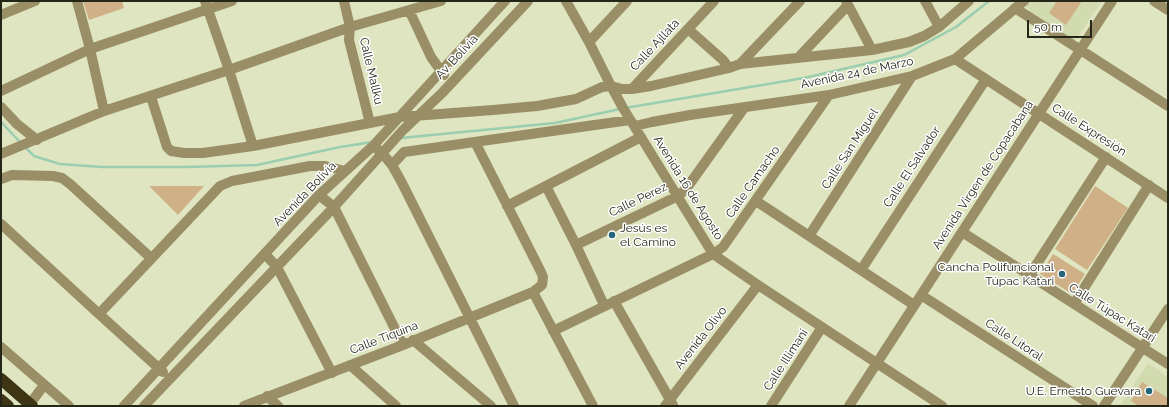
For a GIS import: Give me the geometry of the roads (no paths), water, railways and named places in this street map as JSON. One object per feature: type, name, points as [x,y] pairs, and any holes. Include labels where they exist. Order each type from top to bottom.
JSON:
[{"type":"highway","points":[[1,379],[31,405]]},
{"type":"highway","points":[[1,400],[8,406]]},
{"type":"street","points":[[1,15],[36,1]]},
{"type":"street","points":[[77,1],[104,111]]},
{"type":"street","points":[[1,91],[90,49],[206,5],[232,1]]},
{"type":"street","name":"Calle Mallku","points":[[344,1],[350,27],[349,40],[370,123]]},
{"type":"street","points":[[2,152],[37,140],[104,111],[229,70],[350,27],[441,1]]},
{"type":"street","name":"Avenida Bolivia","points":[[124,406],[320,195],[373,146],[505,1]]},
{"type":"street","name":"Av. Bolivia","points":[[334,207],[417,115],[452,82],[528,1]]},
{"type":"street","name":"Avenida 16 de Agosto","points":[[566,1],[611,86],[713,254],[942,406]]},
{"type":"street","points":[[589,42],[627,1]]},
{"type":"street","name":"Calle Ajllata","points":[[632,89],[714,1]]},
{"type":"street","points":[[740,64],[800,1]]},
{"type":"street","points":[[925,1],[939,27]]},
{"type":"street","points":[[151,96],[167,147],[171,151],[203,153],[253,146],[400,117],[537,106],[576,98],[602,87],[611,86],[622,89],[632,89],[651,86],[729,68],[740,64],[872,50],[909,42],[924,36],[939,27],[969,1]]},
{"type":"street","name":"Avenida 24 de Marzo","points":[[392,166],[404,152],[475,142],[652,122],[829,95],[912,76],[955,59],[1024,1]]},
{"type":"street","name":"Avenida Virgen de Copacabana","points":[[849,406],[1112,1]]},
{"type":"street","points":[[1154,1],[1168,10]]},
{"type":"street","points":[[798,58],[847,3],[872,50]]},
{"type":"street","points":[[206,5],[229,70],[253,146]]},
{"type":"street","points":[[1015,8],[1168,106]]},
{"type":"street","points":[[409,10],[431,57],[441,71],[452,82]]},
{"type":"street","points":[[688,29],[723,60],[729,68]]},
{"type":"street","name":"Calle Expresión","points":[[955,59],[1168,198]]},
{"type":"street","name":"Calle San Miguel","points":[[808,236],[912,76]]},
{"type":"street","name":"Calle El Salvador","points":[[861,270],[986,79]]},
{"type":"street","name":"Calle Camacho","points":[[553,331],[713,254],[723,247],[829,95]]},
{"type":"street","points":[[1,107],[17,124],[37,140]]},
{"type":"street","name":"Calle Perez","points":[[576,245],[678,196],[686,189],[744,108]]},
{"type":"street","points":[[507,206],[641,137]]},
{"type":"street","points":[[475,142],[543,277],[542,285],[533,292],[593,406]]},
{"type":"street","points":[[373,146],[385,150],[514,406]]},
{"type":"street","points":[[1029,276],[1106,157]]},
{"type":"street","points":[[99,314],[220,186],[232,181],[310,166],[325,166],[345,171]]},
{"type":"street","points":[[1,179],[12,175],[53,176],[62,178],[151,258]]},
{"type":"street","points":[[1074,304],[1149,185]]},
{"type":"street","points":[[546,186],[576,245],[604,306]]},
{"type":"street","points":[[320,195],[334,207],[403,345]]},
{"type":"street","points":[[756,201],[914,305]]},
{"type":"street","points":[[144,406],[169,378],[334,207]]},
{"type":"street","points":[[1,224],[169,378]]},
{"type":"street","name":"Calle Túpac Katari","points":[[962,232],[1168,364]]},
{"type":"street","points":[[265,254],[277,267],[332,373]]},
{"type":"street","name":"Avenida Olivo","points":[[669,404],[758,285]]},
{"type":"street","name":"Calle Tiquina","points":[[244,406],[403,345],[533,292]]},
{"type":"street","name":"Calle Litoral","points":[[921,295],[1093,406]]},
{"type":"street","points":[[614,301],[669,404]]},
{"type":"street","points":[[1104,406],[1168,309]]},
{"type":"street","name":"Calle Illimani","points":[[771,406],[822,327]]},
{"type":"street","points":[[414,340],[491,406]]},
{"type":"street","points":[[1,347],[69,406]]},
{"type":"street","points":[[350,365],[396,406]]},
{"type":"street","points":[[31,405],[44,385]]},
{"type":"street","points":[[267,396],[278,406]]},
{"type":"waterway","points":[[625,108],[804,78],[904,55],[956,27],[989,1]]},
{"type":"waterway","points":[[401,138],[555,123],[620,109]]},
{"type":"waterway","points":[[1,122],[21,143]]},
{"type":"waterway","points":[[25,147],[34,156],[60,164],[102,167],[186,167],[257,165],[340,147],[373,142]]},
{"type":"place","name":"Jesús es el Camino","points":[[612,235]]},
{"type":"place","name":"Cancha Polifuncional Túpac Katari","points":[[1062,274]]},
{"type":"place","name":"U.E. Ernesto Guevara","points":[[1149,391]]}]
